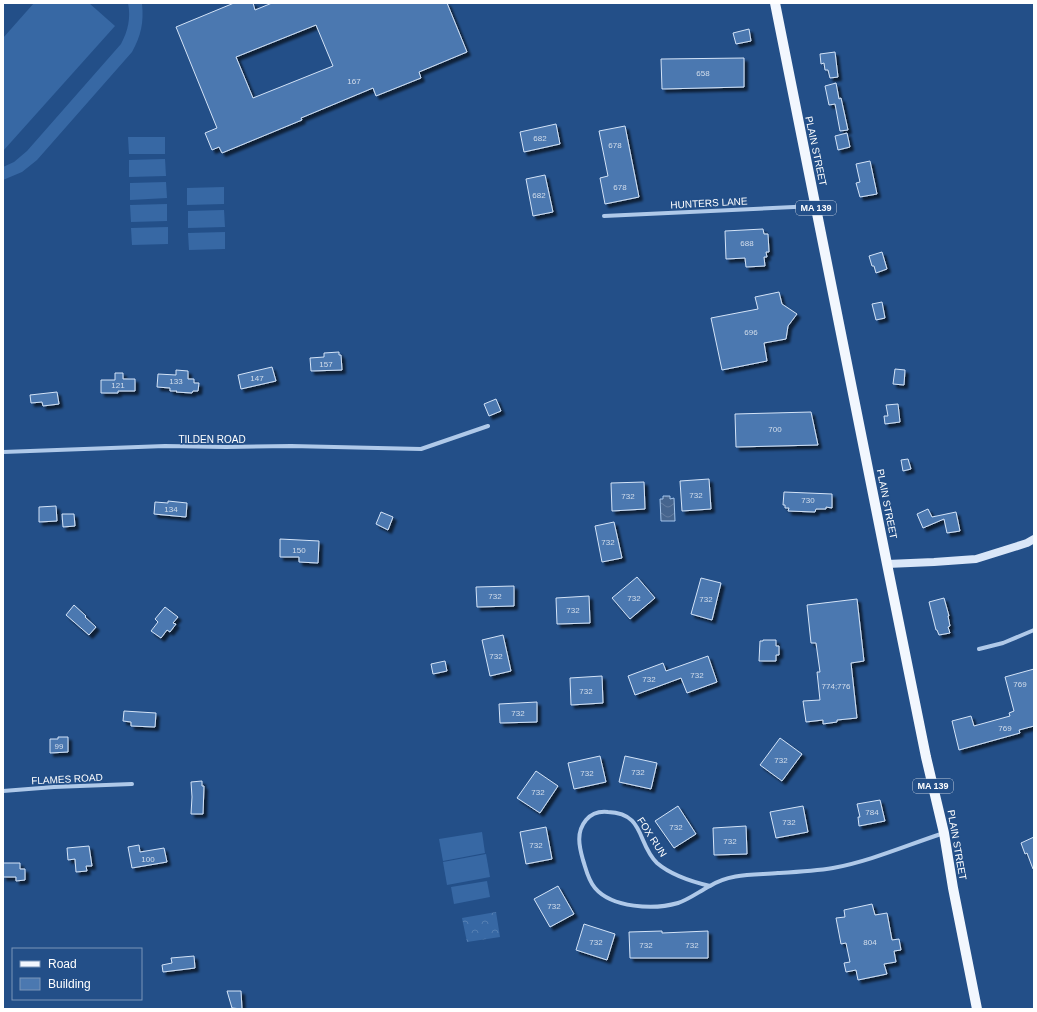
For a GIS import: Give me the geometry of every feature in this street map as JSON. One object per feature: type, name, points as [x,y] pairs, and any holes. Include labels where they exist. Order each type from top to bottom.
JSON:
[{"type":"main road","name":"PLAIN STREET","points":[[775,3],[926,757],[944,833],[953,888],[977,1009]]},
{"type":"street","name":"HUNTERS LANE","points":[[604,216],[815,206]]},
{"type":"street","name":"TILDEN ROAD","points":[[3,452],[165,446],[291,446],[420,449],[488,426]]},
{"type":"street","points":[[887,564],[976,559],[1027,543],[1034,539]]},
{"type":"street","points":[[979,649],[1003,643],[1034,630]]},
{"type":"street","name":"FLAMES ROAD","points":[[3,791],[54,786],[132,784]]},
{"type":"street","name":"FOX RUN","points":[[710,886],[700,884],[670,872],[657,862],[634,822],[625,815],[604,811],[592,814],[587,819],[580,831],[580,848],[589,879],[595,888],[605,896],[618,901],[647,907],[664,907],[680,903],[710,886],[720,880],[736,876],[834,868],[944,833]]},
{"type":"green space","points":[[34,3],[89,3],[115,26],[3,151],[3,38]]},
{"type":"green space","points":[[128,3],[142,3],[143,17],[141,29],[138,40],[132,52],[37,160],[22,172],[3,180],[3,167],[14,162],[27,151],[121,44],[128,24]]},
{"type":"green space","points":[[128,137],[165,137],[165,154],[129,154]]},
{"type":"green space","points":[[165,159],[166,176],[129,177],[129,160]]},
{"type":"green space","points":[[166,182],[167,198],[130,200],[130,183]]},
{"type":"green space","points":[[224,187],[224,204],[187,205],[187,188]]},
{"type":"green space","points":[[167,204],[167,221],[131,222],[130,205]]},
{"type":"green space","points":[[224,210],[225,227],[188,228],[188,211]]},
{"type":"green space","points":[[168,227],[168,244],[132,245],[131,228]]},
{"type":"green space","points":[[225,232],[225,249],[189,250],[188,233]]},
{"type":"green space","points":[[482,832],[485,853],[443,861],[439,839]]},
{"type":"green space","points":[[486,854],[490,877],[447,885],[443,862]]},
{"type":"green space","points":[[487,881],[490,897],[454,904],[451,887]]},
{"type":"green space","points":[[496,912],[500,937],[467,942],[462,918]]},
{"type":"water","points":[[663,496],[670,496],[670,499],[674,498],[675,521],[661,521],[660,499],[663,499]]},
{"type":"building","points":[[234,3],[253,3],[255,10],[272,3],[447,3],[467,52],[419,72],[421,78],[376,96],[373,88],[301,118],[302,120],[222,153],[219,147],[212,150],[205,133],[217,128],[176,27]],"holes":[[[316,25],[333,66],[253,98],[236,57]]]},
{"type":"building","points":[[749,29],[751,41],[736,44],[733,33]]},
{"type":"building","points":[[835,52],[838,77],[830,78],[828,70],[825,70],[824,63],[821,64],[820,54]]},
{"type":"building","points":[[744,58],[744,87],[662,89],[661,59]]},
{"type":"building","points":[[836,83],[848,130],[840,131],[835,104],[829,105],[825,86]]},
{"type":"building","points":[[556,124],[560,144],[524,152],[520,132]]},
{"type":"building","points":[[625,126],[639,197],[605,204],[600,178],[608,176],[599,131]]},
{"type":"building","points":[[847,133],[850,147],[838,150],[835,136]]},
{"type":"building","points":[[870,161],[877,194],[860,197],[856,183],[860,182],[856,164]]},
{"type":"building","points":[[545,175],[553,212],[533,216],[526,179]]},
{"type":"building","points":[[763,229],[764,234],[768,234],[769,252],[766,252],[767,257],[764,257],[765,266],[746,267],[745,258],[726,259],[725,231]]},
{"type":"building","points":[[882,252],[887,269],[876,273],[869,256]]},
{"type":"building","points":[[779,292],[782,304],[797,314],[788,326],[786,339],[764,343],[767,361],[722,370],[711,318],[758,309],[755,297]]},
{"type":"building","points":[[882,302],[885,318],[876,320],[872,304]]},
{"type":"building","points":[[339,352],[339,355],[341,355],[342,370],[311,371],[310,358],[324,357],[324,353]]},
{"type":"building","points":[[272,367],[276,381],[241,389],[238,375]]},
{"type":"building","points":[[895,369],[905,370],[904,385],[893,384]]},
{"type":"building","points":[[176,370],[188,371],[188,379],[194,379],[194,383],[199,383],[198,391],[193,391],[192,393],[176,392],[177,391],[170,391],[170,388],[157,387],[158,374],[176,375]]},
{"type":"building","points":[[115,373],[123,373],[123,379],[135,379],[135,391],[101,393],[101,380],[115,380]]},
{"type":"building","points":[[57,392],[59,404],[43,406],[42,402],[31,403],[30,395]]},
{"type":"building","points":[[496,399],[501,411],[489,416],[484,404]]},
{"type":"building","points":[[898,404],[900,422],[885,424],[884,416],[888,416],[886,405]]},
{"type":"building","points":[[811,412],[818,445],[736,447],[735,414]]},
{"type":"building","points":[[908,459],[911,469],[903,471],[901,460]]},
{"type":"building","points":[[709,479],[711,509],[682,511],[680,481]]},
{"type":"building","points":[[644,482],[645,509],[612,511],[611,483]]},
{"type":"building","points":[[784,492],[832,494],[832,508],[826,507],[826,509],[816,509],[815,512],[788,511],[789,508],[785,508],[785,505],[783,505]]},
{"type":"building","points":[[168,501],[187,503],[186,517],[154,514],[155,502],[168,503]]},
{"type":"building","points":[[56,506],[57,521],[39,522],[39,507]]},
{"type":"building","points":[[928,509],[932,517],[956,512],[960,531],[947,533],[944,519],[923,528],[917,514]]},
{"type":"building","points":[[381,512],[393,517],[388,530],[376,524]]},
{"type":"building","points":[[62,514],[74,514],[75,526],[63,527]]},
{"type":"building","points":[[614,522],[622,558],[602,562],[595,526]]},
{"type":"building","points":[[280,539],[319,541],[318,563],[299,562],[299,557],[280,557]]},
{"type":"building","points":[[637,577],[655,598],[630,619],[612,598]]},
{"type":"building","points":[[701,578],[721,583],[712,620],[691,614]]},
{"type":"building","points":[[514,586],[514,606],[477,607],[476,587]]},
{"type":"building","points":[[589,596],[590,623],[557,624],[556,598]]},
{"type":"building","points":[[944,598],[949,616],[950,626],[948,627],[950,633],[939,635],[936,630],[929,602]]},
{"type":"building","points":[[857,599],[864,661],[851,663],[857,718],[837,720],[837,722],[823,724],[823,720],[806,722],[803,701],[820,700],[817,672],[820,672],[816,643],[811,643],[807,605]]},
{"type":"building","points":[[74,605],[96,627],[89,635],[66,615]]},
{"type":"building","points":[[165,607],[178,617],[173,623],[176,624],[170,632],[167,630],[161,638],[151,631],[158,622],[155,619]]},
{"type":"building","points":[[503,635],[511,671],[490,676],[482,640]]},
{"type":"building","points":[[776,640],[776,646],[779,646],[779,655],[776,655],[776,661],[759,661],[760,641]]},
{"type":"building","points":[[708,656],[717,682],[687,693],[681,678],[635,695],[628,676],[663,663],[666,671]]},
{"type":"building","points":[[445,661],[447,671],[433,674],[431,664]]},
{"type":"building","points":[[1034,669],[1034,726],[1019,730],[1020,733],[959,750],[952,721],[971,716],[974,726],[1010,716],[1009,713],[1014,711],[1005,677]]},
{"type":"building","points":[[602,676],[603,703],[571,705],[570,678]]},
{"type":"building","points":[[537,702],[537,722],[500,723],[499,704]]},
{"type":"building","points":[[124,711],[156,713],[155,727],[131,726],[131,722],[123,721]]},
{"type":"building","points":[[58,737],[68,737],[68,752],[50,753],[50,739],[58,739]]},
{"type":"building","points":[[780,738],[802,754],[782,781],[760,765]]},
{"type":"building","points":[[600,756],[606,782],[574,789],[568,763]]},
{"type":"building","points":[[625,756],[657,763],[651,789],[619,782]]},
{"type":"building","points":[[536,771],[558,786],[540,813],[517,798]]},
{"type":"building","points":[[202,781],[202,786],[204,786],[203,814],[191,814],[191,782]]},
{"type":"building","points":[[880,800],[885,821],[859,826],[858,817],[860,817],[857,804]]},
{"type":"building","points":[[678,806],[696,834],[674,848],[655,821]]},
{"type":"building","points":[[803,806],[808,832],[776,838],[770,812]]},
{"type":"building","points":[[746,826],[747,854],[714,855],[713,828]]},
{"type":"building","points":[[546,827],[552,859],[526,864],[520,832]]},
{"type":"building","points":[[1034,837],[1033,869],[1027,853],[1025,854],[1021,843]]},
{"type":"building","points":[[139,845],[140,852],[164,848],[167,862],[132,868],[128,847]]},
{"type":"building","points":[[89,846],[92,866],[86,866],[87,871],[76,872],[75,859],[68,860],[67,848]]},
{"type":"building","points":[[3,863],[20,863],[20,869],[25,869],[25,880],[16,881],[16,877],[3,877]]},
{"type":"building","points":[[558,886],[574,914],[550,927],[534,899]]},
{"type":"building","points":[[872,904],[875,915],[887,913],[892,940],[899,939],[901,950],[894,951],[896,962],[884,964],[887,974],[858,980],[856,970],[846,972],[844,963],[850,962],[846,943],[841,944],[836,918],[845,917],[844,910]]},
{"type":"building","points":[[584,924],[615,934],[607,960],[576,950]]},
{"type":"building","points":[[662,931],[662,933],[708,931],[708,958],[630,958],[629,932]]},
{"type":"building","points":[[194,956],[195,968],[163,972],[162,965],[172,963],[171,958]]},
{"type":"building","points":[[227,991],[241,991],[242,1009],[232,1008]]}]
